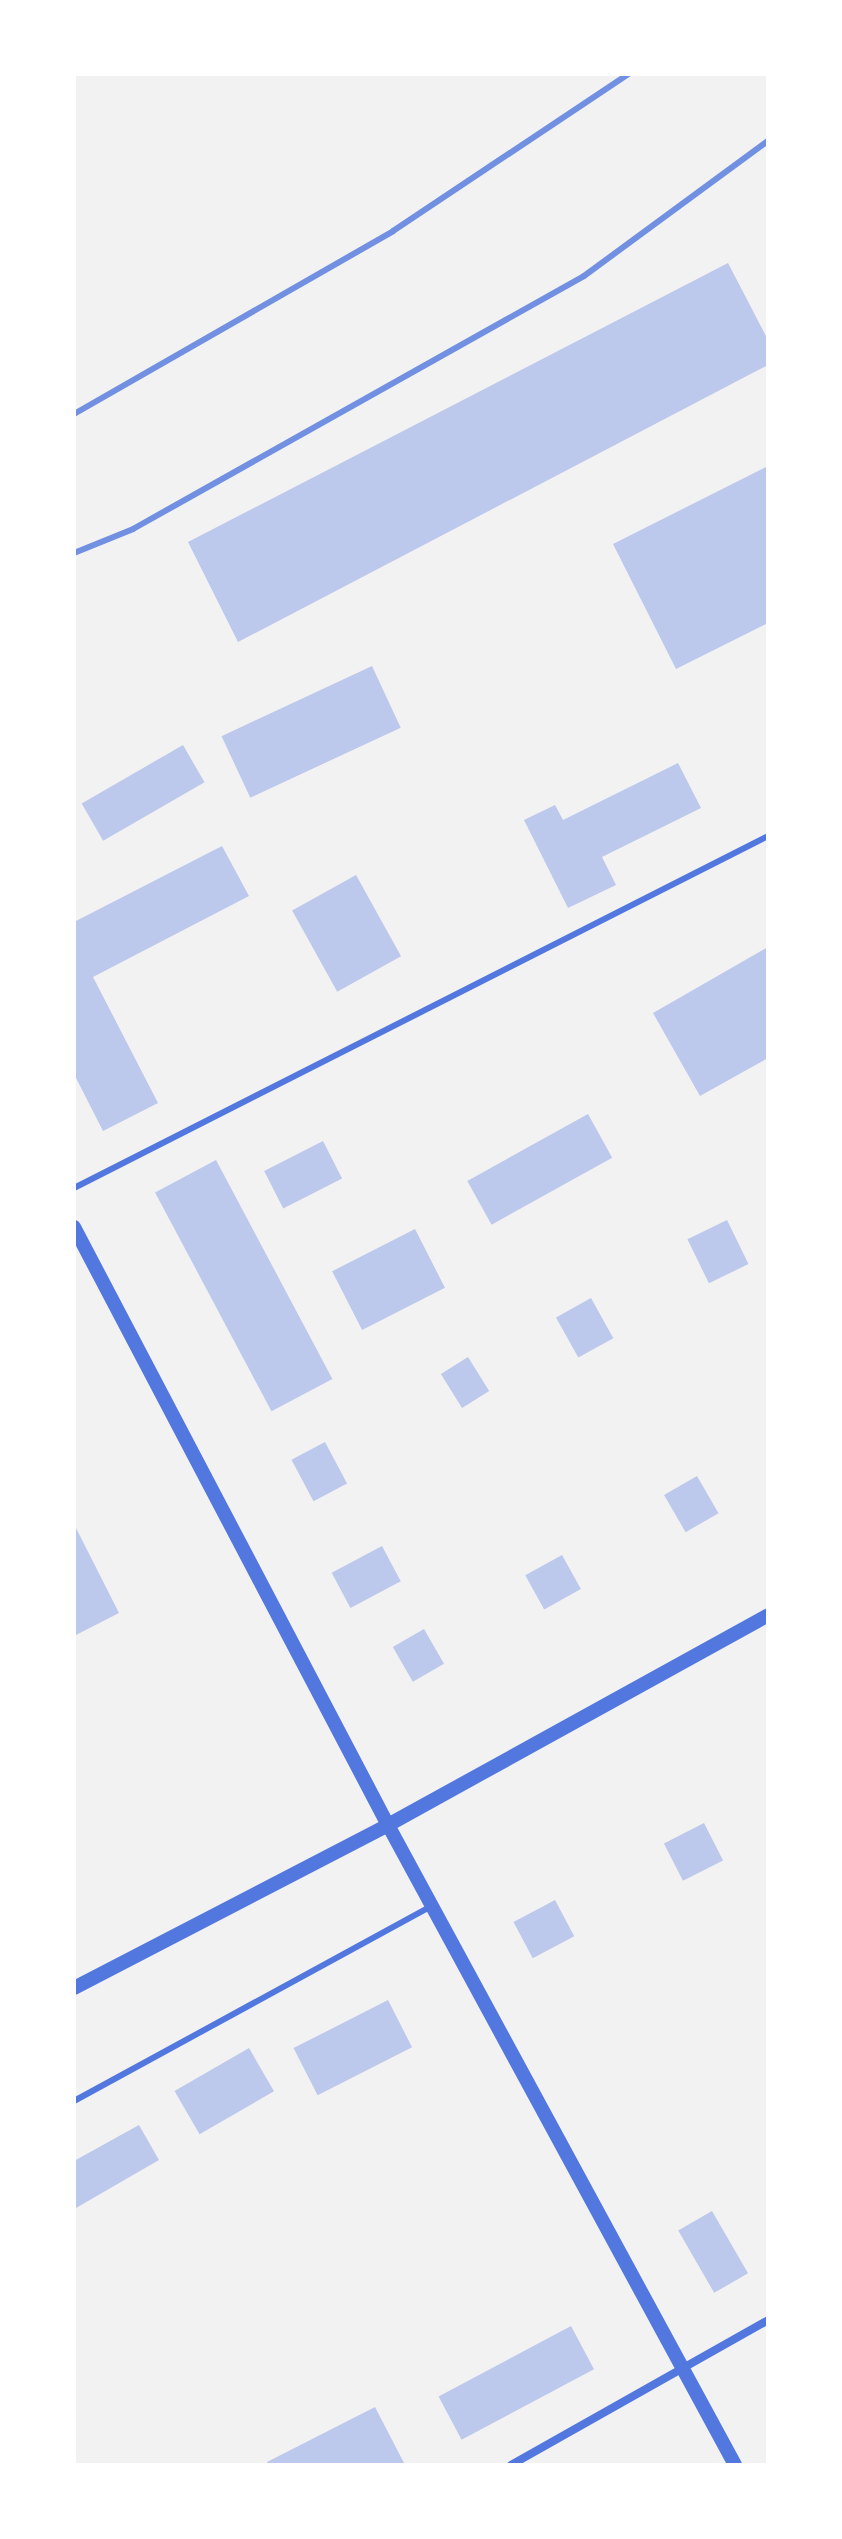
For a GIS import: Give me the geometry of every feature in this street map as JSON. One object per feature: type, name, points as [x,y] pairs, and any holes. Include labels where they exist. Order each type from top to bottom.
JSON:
[{"type":"street","points":[[74,1227],[388,1825],[735,2465]]},
{"type":"street","points":[[74,1988],[388,1825],[768,1615]]},
{"type":"street","points":[[511,2465],[768,2320]]},
{"type":"lane","points":[[74,1188],[768,836]]},
{"type":"lane","points":[[74,2101],[434,1905]]},
{"type":"building","points":[[728,263],[768,340],[768,365],[238,642],[188,542]]},
{"type":"building","points":[[768,466],[768,623],[676,669],[613,544]]},
{"type":"building","points":[[372,666],[401,728],[250,798],[222,736]]},
{"type":"building","points":[[183,745],[204,782],[103,841],[82,804]]},
{"type":"building","points":[[678,763],[701,808],[602,857],[616,885],[568,908],[524,820],[555,805],[563,820]]},
{"type":"building","points":[[222,846],[249,896],[93,977],[158,1103],[103,1131],[74,1074],[74,922]]},
{"type":"building","points":[[356,875],[401,956],[337,992],[292,910]]},
{"type":"building","points":[[768,947],[768,1058],[700,1096],[653,1013]]},
{"type":"building","points":[[588,1114],[612,1158],[492,1225],[467,1181]]},
{"type":"building","points":[[323,1141],[342,1178],[283,1208],[264,1171]]},
{"type":"building","points":[[216,1160],[332,1379],[272,1411],[155,1192]]},
{"type":"building","points":[[727,1220],[748,1264],[709,1283],[687,1239]]},
{"type":"building","points":[[415,1229],[445,1288],[362,1330],[332,1271]]},
{"type":"building","points":[[591,1298],[613,1338],[578,1358],[556,1317]]},
{"type":"building","points":[[468,1357],[489,1391],[462,1408],[441,1374]]},
{"type":"building","points":[[325,1442],[347,1483],[314,1501],[291,1460]]},
{"type":"building","points":[[697,1476],[718,1513],[686,1532],[664,1495]]},
{"type":"building","points":[[74,1524],[119,1613],[74,1636]]},
{"type":"building","points":[[382,1546],[401,1581],[350,1608],[332,1573]]},
{"type":"building","points":[[562,1555],[581,1589],[544,1609],[525,1575]]},
{"type":"building","points":[[424,1629],[444,1664],[413,1682],[393,1647]]},
{"type":"building","points":[[704,1823],[723,1860],[683,1881],[664,1843]]},
{"type":"building","points":[[555,1900],[574,1936],[533,1958],[514,1922]]},
{"type":"building","points":[[388,2000],[412,2047],[318,2095],[294,2048]]},
{"type":"building","points":[[249,2048],[274,2091],[200,2134],[175,2091]]},
{"type":"building","points":[[139,2125],[159,2160],[76,2208],[74,2161]]},
{"type":"building","points":[[712,2211],[748,2273],[714,2293],[678,2230]]},
{"type":"building","points":[[571,2326],[594,2369],[462,2440],[439,2396]]},
{"type":"building","points":[[375,2407],[404,2463],[268,2465],[267,2462]]},
{"type":"railway","points":[[74,414],[393,231],[628,74]]},
{"type":"railway","points":[[74,553],[133,529],[584,276],[768,141]]}]
